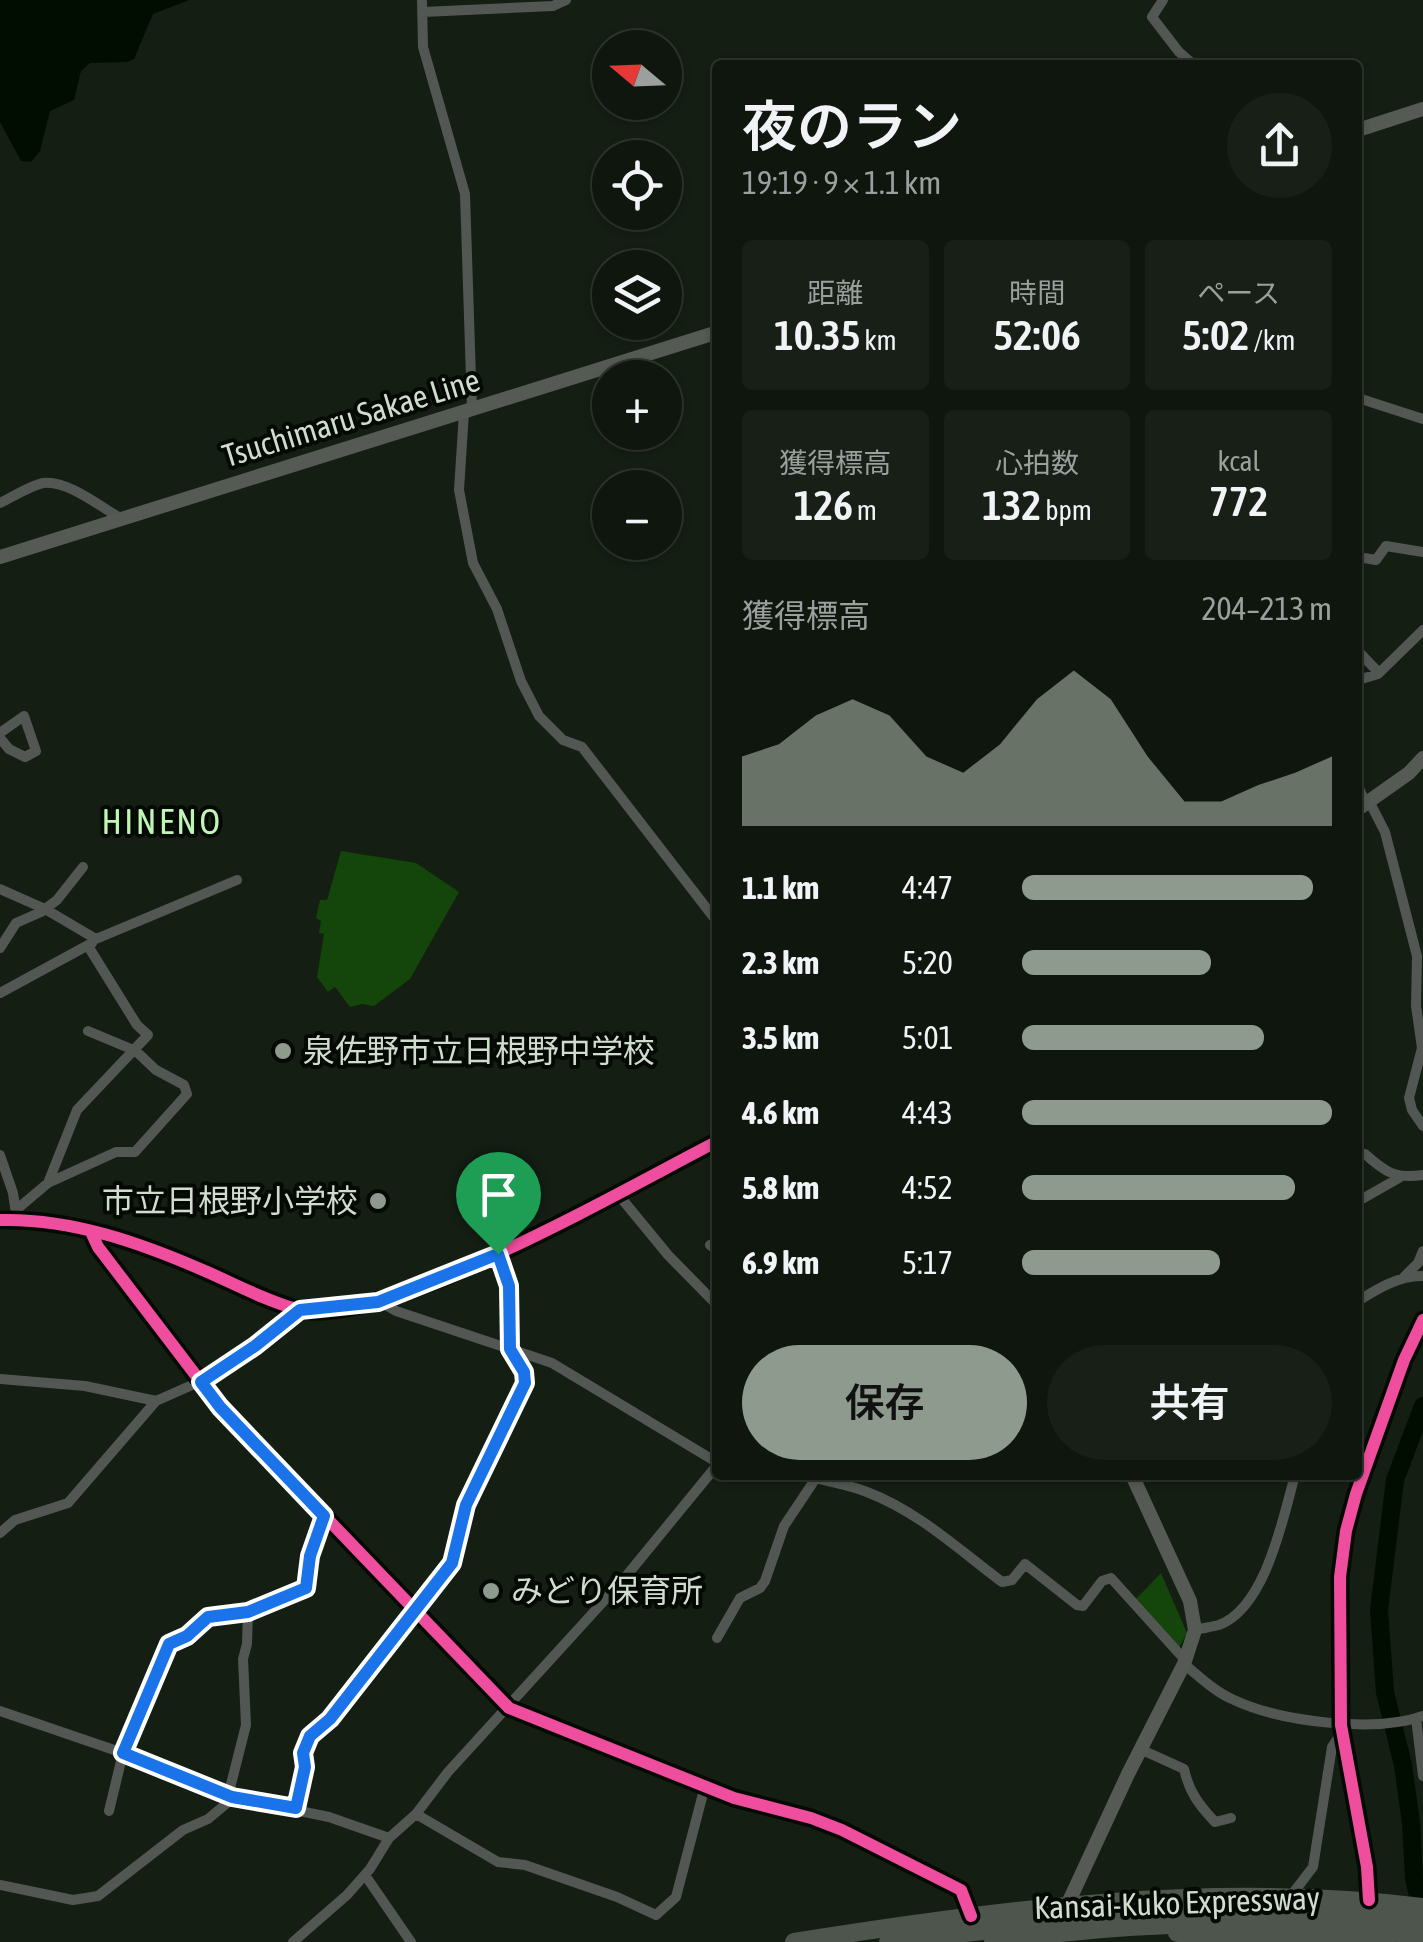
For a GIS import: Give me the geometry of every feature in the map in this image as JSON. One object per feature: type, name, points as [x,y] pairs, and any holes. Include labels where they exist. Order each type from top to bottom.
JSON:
[{"type":"highway","points":[[794,1942],[971,1916],[1205,1896],[1368,1900],[1423,1907]]},
{"type":"highway","name":"Kansai-Kuko Expressway","points":[[888,1942],[1130,1914],[1256,1910],[1423,1923]]},
{"type":"highway","name":"Kansai-Kuko Expressway","points":[[993,1942],[1060,1932],[1254,1925],[1423,1936]]},
{"type":"highway","points":[[1052,1942],[1134,1934],[1378,1942]]},
{"type":"main road","points":[[1362,129],[1423,109]]},
{"type":"main road","name":"Tsuchimaru Sakae Line","points":[[0,557],[712,334]]},
{"type":"main road","points":[[1364,805],[1409,773],[1423,758]]},
{"type":"main road","points":[[1052,1942],[1140,1749],[1185,1662],[1196,1630],[1190,1602],[1134,1480]]},
{"type":"street","points":[[566,0],[553,6],[422,6],[423,47],[464,194],[468,410],[460,490],[473,562],[498,609],[521,680],[539,716],[564,740],[582,748],[712,915]]},
{"type":"street","points":[[1163,0],[1152,17],[1188,60]]},
{"type":"street","points":[[1362,399],[1423,419]]},
{"type":"street","points":[[0,504],[50,482],[80,492],[122,519]]},
{"type":"street","points":[[1362,558],[1376,560],[1386,546],[1423,552]]},
{"type":"street","points":[[1362,680],[1379,673],[1423,630]]},
{"type":"street","points":[[1362,654],[1379,673]]},
{"type":"street","points":[[1364,805],[1385,832],[1402,885],[1417,956],[1416,1006],[1422,1048],[1409,1098],[1423,1126]]},
{"type":"street","points":[[0,948],[16,923],[57,900],[83,867]]},
{"type":"street","points":[[0,993],[92,943],[238,880]]},
{"type":"street","points":[[0,889],[45,909],[92,943],[137,1025],[148,1035],[77,1110],[48,1183]]},
{"type":"street","points":[[0,1220],[16,1215],[48,1183],[116,1152],[135,1152],[184,1101],[184,1086],[156,1070],[136,1051],[88,1031]]},
{"type":"street","points":[[16,1215],[122,1237],[300,1310],[378,1302],[498,1254],[712,1144]]},
{"type":"street","points":[[1364,1154],[1386,1173],[1399,1178]]},
{"type":"street","points":[[0,1156],[16,1215]]},
{"type":"street","points":[[1362,1199],[1399,1178],[1423,1175]]},
{"type":"street","points":[[617,1193],[712,1300]]},
{"type":"street","points":[[91,1232],[98,1247],[220,1407],[509,1708],[734,1798],[842,1830],[962,1890],[971,1916]]},
{"type":"street","points":[[1362,1299],[1400,1280],[1412,1270],[1423,1251]]},
{"type":"street","points":[[296,1808],[305,1767],[303,1753],[310,1736],[330,1719],[452,1563],[466,1505],[525,1383],[524,1372],[511,1350],[509,1286],[498,1254]]},
{"type":"street","points":[[1400,1280],[1423,1276]]},
{"type":"street","points":[[378,1302],[552,1363],[712,1459]]},
{"type":"street","points":[[0,1533],[15,1520],[68,1504],[156,1400],[201,1382],[300,1310]]},
{"type":"street","points":[[1362,1478],[1404,1360],[1423,1320]]},
{"type":"street","points":[[0,1379],[85,1386],[156,1400]]},
{"type":"street","points":[[293,1942],[365,1875],[389,1838],[416,1814],[448,1772],[623,1580],[712,1470]]},
{"type":"street","points":[[717,1638],[740,1598],[766,1581],[784,1526],[809,1480]]},
{"type":"street","points":[[823,1480],[865,1491],[896,1506],[936,1529],[1002,1582],[1012,1580],[1026,1564],[1077,1606],[1083,1606],[1102,1581],[1111,1578],[1211,1688],[1234,1700],[1269,1713],[1342,1728],[1420,1717],[1423,1776]]},
{"type":"street","points":[[1196,1630],[1222,1624],[1246,1602],[1266,1574],[1294,1480]]},
{"type":"street","points":[[1362,1480],[1346,1532],[1338,1636],[1342,1728],[1367,1866],[1368,1900]]},
{"type":"street","points":[[109,1812],[123,1753],[169,1644],[187,1636],[208,1617],[248,1612],[306,1588],[310,1556],[324,1516]]},
{"type":"street","points":[[0,1885],[74,1900],[98,1896],[183,1830],[220,1810],[230,1795],[246,1725],[243,1658],[248,1644],[248,1612]]},
{"type":"street","points":[[0,1711],[230,1795],[296,1808],[389,1838]]},
{"type":"street","points":[[1290,1898],[1312,1867],[1332,1747],[1342,1728]]},
{"type":"street","points":[[1140,1749],[1184,1770],[1198,1804],[1215,1822],[1230,1818]]},
{"type":"street","points":[[416,1814],[498,1862],[525,1866],[618,1897],[656,1915],[676,1897],[705,1786]]},
{"type":"street","points":[[365,1875],[411,1942]]},
{"type":"green space","points":[[341,851],[416,863],[459,892],[410,979],[374,1006],[350,1007],[335,987],[328,992],[317,977],[324,934],[319,933],[321,921],[316,918],[320,900],[327,900]]},
{"type":"green space","points":[[1161,1573],[1187,1633],[1177,1651],[1135,1600]]},
{"type":"shaded area","points":[[0,0],[189,0],[153,14],[134,59],[90,63],[81,71],[74,100],[50,111],[40,151],[31,162],[21,161],[0,122]]},
{"type":"waterway","points":[[1423,1406],[1395,1480],[1379,1610],[1385,1692],[1403,1765],[1414,1878],[1423,1918]]},
{"type":"cycle path","points":[[0,1220],[53,1223],[105,1234],[181,1261],[285,1306],[336,1310],[387,1298],[445,1277],[508,1249],[712,1144]]},
{"type":"cycle path","points":[[91,1232],[98,1247],[220,1407],[509,1708],[734,1798],[842,1830],[961,1890],[971,1916]]},
{"type":"cycle path","points":[[1362,1477],[1404,1360],[1423,1320]]},
{"type":"cycle path","points":[[1361,1480],[1346,1531],[1340,1577],[1341,1725],[1367,1867],[1369,1900]]},
{"type":"place","name":"泉佐野市立日根野中学校","points":[[283,1051]]},
{"type":"place","name":"市立日根野小学校","points":[[378,1201]]},
{"type":"place","name":"みどり保育所","points":[[491,1591]]},
{"type":"district","name":"HINENO","points":[[162,822]]},
{"type":"route","points":[[498,1254],[509,1286],[510,1349],[524,1372],[525,1383],[466,1505],[452,1563],[330,1719],[310,1736],[303,1753],[305,1767],[296,1808],[232,1797],[223,1790],[123,1753],[169,1644],[187,1636],[208,1617],[259,1609],[306,1588],[310,1556],[324,1516],[201,1382],[300,1310],[378,1302],[498,1254]]}]
